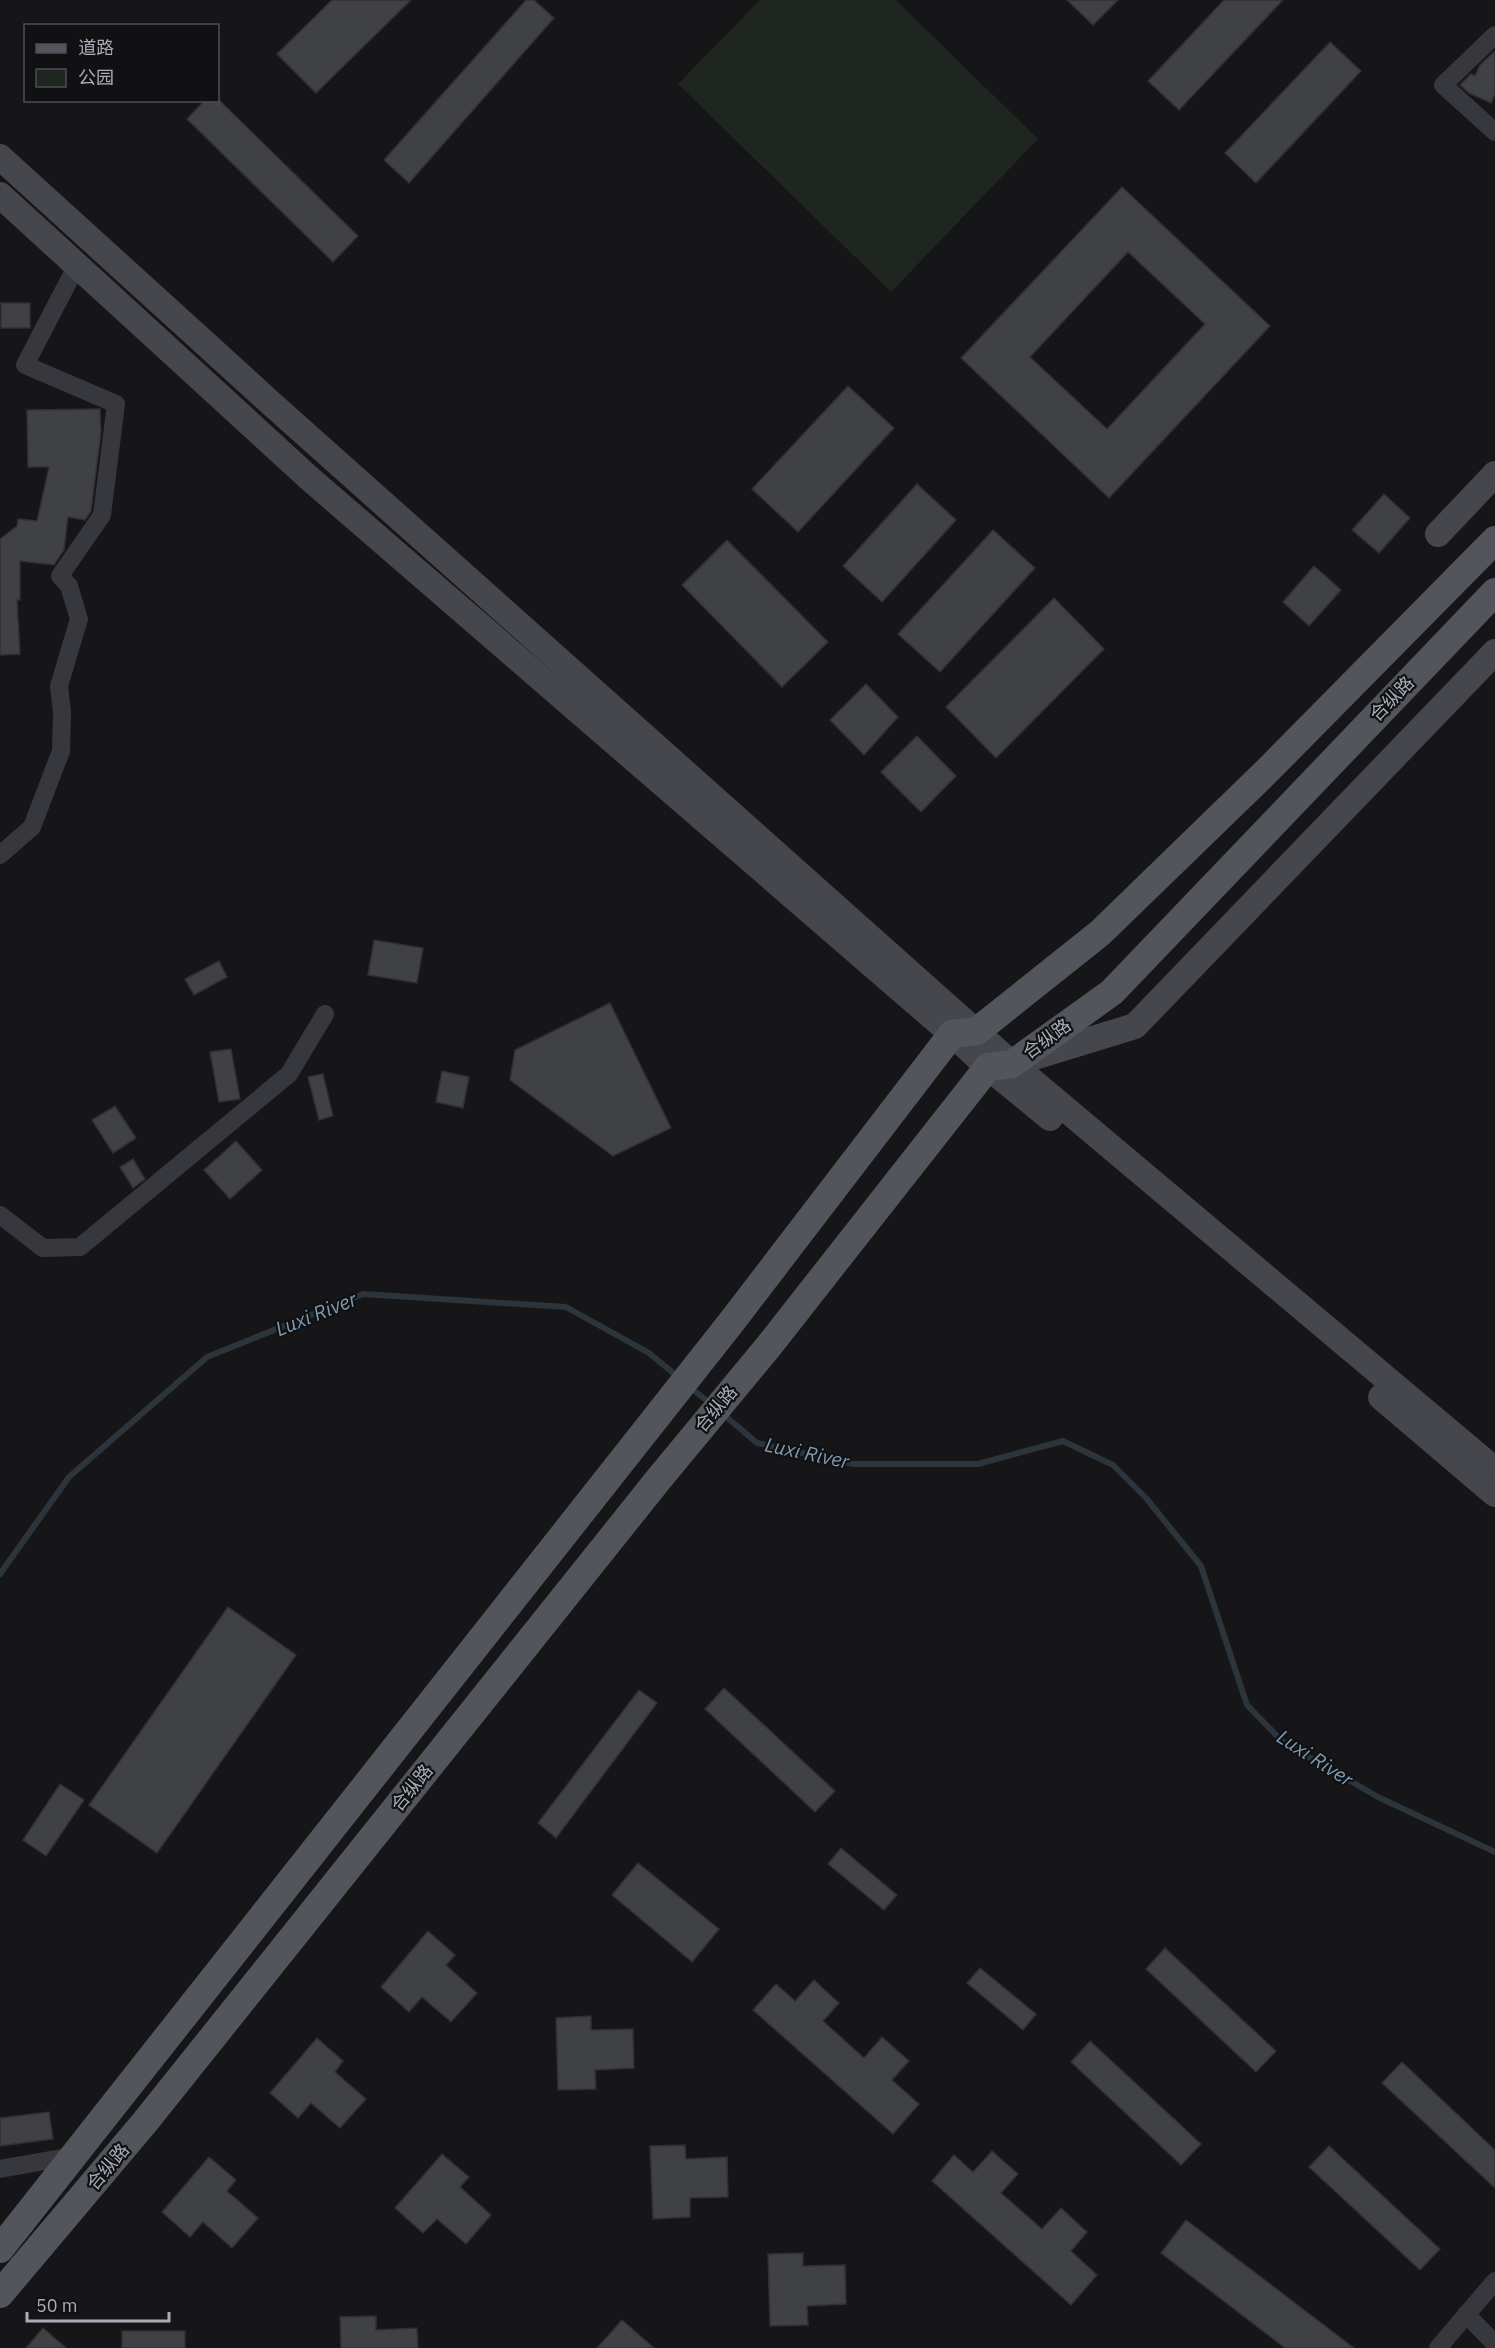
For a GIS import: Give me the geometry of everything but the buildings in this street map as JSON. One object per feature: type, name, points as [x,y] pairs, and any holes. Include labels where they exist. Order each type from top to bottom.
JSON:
[{"type":"main road","name":"合纵路","points":[[0,2249],[628,1452],[965,1032],[1100,933],[1269,771],[1495,540]]},
{"type":"main road","name":"合纵路","points":[[0,2294],[145,2122],[658,1480],[1000,1065],[1112,992],[1495,592]]},
{"type":"street","points":[[1495,35],[1443,85],[1495,132]]},
{"type":"street","points":[[0,158],[965,1032],[1103,1161],[1495,1494]]},
{"type":"street","points":[[0,195],[309,478],[965,1032]]},
{"type":"street","points":[[0,855],[32,827],[61,751],[62,712],[59,686],[80,619],[69,586],[60,576],[102,515],[116,404],[25,365],[76,266]]},
{"type":"street","points":[[1438,534],[1495,474]]},
{"type":"street","points":[[1000,1065],[1135,1026],[1495,652]]},
{"type":"street","points":[[0,1215],[43,1248],[80,1247],[289,1074],[326,1014]]},
{"type":"street","points":[[1000,1065],[1495,1470]]},
{"type":"street","points":[[0,2169],[73,2156]]},
{"type":"street","points":[[1438,2348],[1495,2281]]},
{"type":"street","points":[[1466,2314],[1495,2344]]},
{"type":"green space","points":[[760,0],[896,0],[1038,139],[891,292],[678,84]]},
{"type":"waterway","name":"Luxi River","points":[[0,1574],[69,1477],[207,1357],[363,1294],[566,1307],[649,1353],[678,1377]]},
{"type":"waterway","name":"Luxi River","points":[[691,1388],[711,1404]]},
{"type":"waterway","name":"Luxi River","points":[[723,1414],[757,1443],[853,1464],[978,1464],[1063,1441],[1113,1465],[1146,1498],[1201,1566],[1247,1705],[1283,1742],[1378,1797],[1495,1852]]}]
